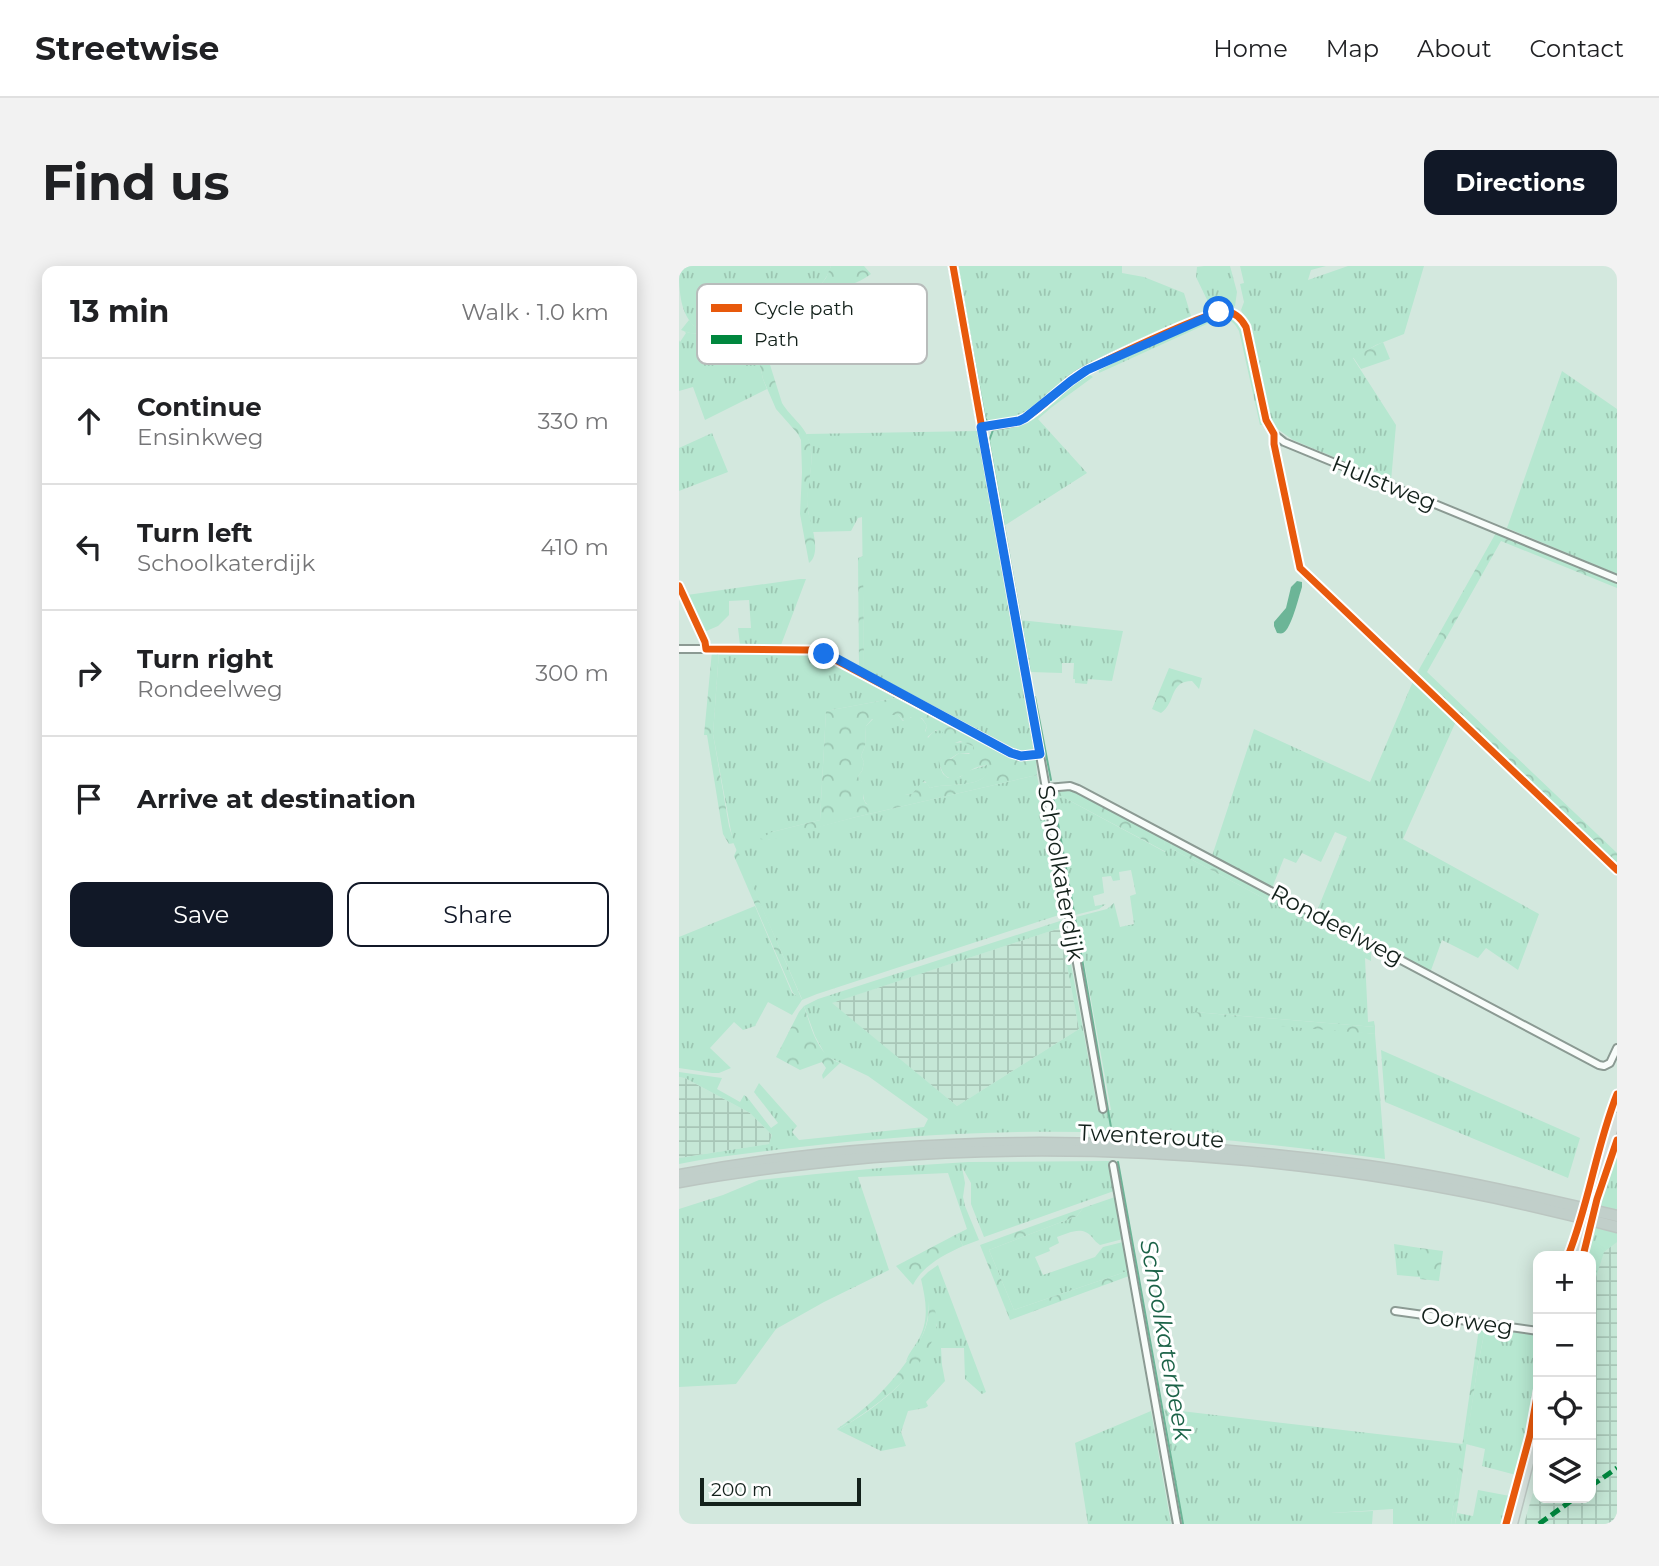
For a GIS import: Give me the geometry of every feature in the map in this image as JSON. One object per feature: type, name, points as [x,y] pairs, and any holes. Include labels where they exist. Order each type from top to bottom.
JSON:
[{"type":"highway","name":"Twenteroute","points":[[679,1175],[750,1163],[912,1147],[1071,1143],[1151,1145],[1368,1166],[1487,1187],[1617,1216]]},
{"type":"highway","name":"Twenteroute","points":[[679,1182],[747,1171],[914,1154],[992,1151],[1151,1153],[1259,1161],[1368,1174],[1511,1200],[1617,1227]]},
{"type":"main road","points":[[1577,1251],[1617,1117]]},
{"type":"main road","points":[[1513,1524],[1535,1440]]},
{"type":"street","name":"Schoolkaterdijk","points":[[953,266],[1103,1109]]},
{"type":"street","name":"Hulstweg","points":[[981,427],[1019,421],[1031,415],[1087,370],[1219,312],[1233,313],[1246,327],[1266,420],[1277,438],[1617,579]]},
{"type":"street","points":[[679,586],[706,649]]},
{"type":"street","points":[[679,649],[809,650],[832,656],[1011,753],[1021,756],[1040,754]]},
{"type":"street","name":"Rondeelweg","points":[[1047,788],[1070,786],[1079,789],[1599,1065],[1610,1063],[1617,1048]]},
{"type":"street","points":[[1113,1165],[1177,1524]]},
{"type":"street","name":"Oorweg","points":[[1395,1311],[1533,1330]]},
{"type":"shaded area","points":[[1297,581],[1302,582],[1302,587],[1292,620],[1286,631],[1277,633],[1274,622],[1286,608],[1291,587]]},
{"type":"shaded area","points":[[1060,928],[1079,1029],[957,1106],[831,1003]]},
{"type":"shaded area","points":[[679,1077],[750,1113],[772,1135],[769,1144],[679,1158]]},
{"type":"shaded area","points":[[1617,1233],[1617,1524],[1524,1524],[1533,1492],[1533,1503],[1596,1503],[1596,1263]]},
{"type":"green space","points":[[679,266],[831,266],[821,284],[697,284],[697,326],[685,313]]},
{"type":"green space","points":[[831,266],[864,266],[871,274],[851,284],[822,283]]},
{"type":"green space","points":[[957,266],[1122,266],[1122,273],[1144,277],[1184,293],[1192,319],[1080,368],[1029,410],[1005,421],[990,423],[985,418]]},
{"type":"green space","points":[[1230,266],[1237,292],[1235,306],[1212,310],[1196,277],[1197,267]]},
{"type":"green space","points":[[1240,266],[1326,266],[1311,270],[1308,280],[1348,266],[1424,266],[1404,334],[1353,358],[1396,425],[1391,481],[1293,440],[1272,425],[1251,331],[1241,310],[1244,302],[1240,284],[1244,283]]},
{"type":"green space","points":[[1221,312],[1238,317],[1246,332],[1265,425],[1260,425],[1239,331],[1234,323],[1226,319],[1220,318],[1099,373],[1098,368]]},
{"type":"green space","points":[[689,320],[697,326],[697,334],[681,330]]},
{"type":"green space","points":[[684,331],[697,333],[697,364],[760,364],[767,389],[705,420],[693,387],[679,391],[679,340],[680,342],[686,333]]},
{"type":"green space","points":[[1383,342],[1390,359],[1361,369],[1353,357]]},
{"type":"green space","points":[[760,364],[770,364],[782,403],[806,433],[810,444],[807,502],[815,553],[809,563],[800,514],[801,440],[776,409]]},
{"type":"green space","points":[[1562,371],[1617,409],[1617,574],[1507,528]]},
{"type":"green space","points":[[1089,374],[1093,377],[1038,419],[1087,473],[1004,526],[989,441],[993,430],[1024,422],[1082,375]]},
{"type":"green space","points":[[977,431],[1033,753],[1025,754],[864,670],[862,517],[858,518],[851,531],[813,532],[808,511],[811,450],[806,434]]},
{"type":"green space","points":[[712,433],[728,472],[679,491],[679,448]]},
{"type":"green space","points":[[1497,531],[1617,581],[1617,588],[1501,541],[1427,672],[1617,853],[1617,866],[1466,724],[1468,721],[1417,673]]},
{"type":"green space","points":[[863,556],[864,670],[859,667],[858,558]]},
{"type":"green space","points":[[806,579],[781,645],[740,645],[738,628],[751,628],[749,600],[729,601],[729,615],[718,626],[704,632],[687,595]]},
{"type":"green space","points":[[1020,620],[1123,631],[1112,681],[1088,679],[1087,684],[1075,683],[1074,663],[1062,663],[1062,673],[1030,672]]},
{"type":"green space","points":[[712,651],[719,651],[713,734],[734,843],[729,844],[723,834],[707,735],[704,735]]},
{"type":"green space","points":[[719,651],[814,652],[901,697],[826,711],[820,820],[772,832],[767,840],[1037,775],[1062,914],[817,994],[802,1000],[792,1015],[768,1002],[755,1026],[743,1030],[734,1022],[710,1048],[731,1068],[712,1073],[679,1068],[679,937],[755,906],[792,993],[802,999],[733,842],[713,734]]},
{"type":"green space","points":[[1169,668],[1202,678],[1199,689],[1192,681],[1176,688],[1166,709],[1161,713],[1152,709]]},
{"type":"green space","points":[[1414,679],[1457,719],[1403,839],[1539,914],[1518,970],[1486,948],[1478,958],[1442,940],[1430,973],[1317,912],[1347,837],[1335,832],[1321,862],[1302,853],[1296,863],[1284,858],[1272,888],[1212,856],[1254,729],[1370,782]]},
{"type":"green space","points":[[901,697],[1020,761],[1036,758],[1037,775],[856,817],[775,839],[760,839],[772,832],[820,820],[826,711]],"holes":[[[890,715],[898,715],[905,722],[911,717],[922,718],[927,726],[924,736],[926,738],[936,730],[943,731],[938,741],[940,746],[945,747],[960,741],[973,746],[969,754],[959,753],[951,759],[941,758],[940,765],[946,776],[956,778],[987,765],[990,768],[986,775],[973,782],[930,788],[927,783],[922,782],[912,794],[896,795],[877,803],[866,804],[863,792],[867,784],[859,780],[858,776],[864,762],[861,756],[865,746],[866,726],[872,719],[886,719]]]},
{"type":"green space","points":[[898,715],[903,721],[919,717],[927,726],[925,731],[928,738],[941,730],[944,734],[941,737],[954,743],[964,742],[973,746],[971,753],[959,753],[940,767],[948,778],[960,777],[968,771],[987,765],[991,768],[981,780],[930,788],[925,781],[912,794],[873,805],[867,804],[858,776],[864,762],[861,756],[865,746],[866,726],[873,719]]},
{"type":"green space","points":[[1058,790],[1075,791],[1164,839],[1166,852],[1061,796],[1053,796]]},
{"type":"green space","points":[[1053,796],[1061,796],[1165,852],[1164,839],[1171,842],[1172,849],[1371,956],[1371,961],[1365,958],[1368,1022],[1374,1021],[1375,1027],[1194,1012],[1375,1034],[1385,1159],[1183,1137],[1037,1132],[879,1139],[754,1152],[679,1164],[679,1158],[769,1144],[772,1135],[750,1113],[679,1077],[679,1072],[722,1078],[717,1089],[740,1102],[744,1095],[747,1097],[771,1128],[778,1123],[754,1092],[759,1083],[797,1126],[792,1132],[799,1140],[924,1127],[928,1119],[868,1076],[826,1056],[804,1006],[818,999],[1063,920],[1098,1111],[1111,1110],[1076,917],[1107,909],[1114,903],[1120,927],[1134,924],[1130,896],[1136,894],[1131,870],[1119,872],[1120,880],[1113,881],[1111,876],[1102,877],[1104,893],[1093,896],[1095,906],[1106,904],[1099,909],[1075,915]],"holes":[[[1060,928],[1079,1029],[957,1106],[832,1003]]]},
{"type":"green space","points":[[1171,842],[1371,949],[1371,956],[1172,849]]},
{"type":"green space","points":[[737,849],[802,1000],[793,993],[734,856]]},
{"type":"green space","points":[[804,1006],[820,1047],[840,1063],[823,1079],[826,1068],[822,1062],[800,1070],[776,1057]]},
{"type":"green space","points":[[1193,1012],[1375,1027],[1375,1034],[1194,1019]]},
{"type":"green space","points":[[1381,1050],[1580,1138],[1568,1178],[1385,1102]]},
{"type":"green space","points":[[1617,1145],[1617,1213],[1598,1209]]},
{"type":"green space","points":[[1109,1161],[1114,1191],[984,1237],[971,1204],[971,1183],[962,1167],[965,1206],[979,1240],[963,1246],[957,1234],[967,1229],[948,1173],[858,1177],[889,1270],[776,1329],[736,1384],[679,1387],[679,1209],[759,1180],[968,1162]]},
{"type":"green space","points":[[1115,1197],[1123,1239],[1100,1245],[1088,1233],[1075,1231],[1057,1237],[1059,1243],[1049,1248],[1050,1251],[1035,1257],[1043,1275],[1095,1257],[1103,1247],[1123,1242],[1128,1271],[1014,1310],[989,1250],[1077,1216],[1083,1208]]},
{"type":"green space","points":[[1083,1208],[1077,1216],[989,1250],[1014,1310],[1128,1271],[1129,1276],[1010,1320],[980,1245]]},
{"type":"green space","points":[[1594,1224],[1617,1229],[1617,1242],[1604,1252],[1596,1277],[1596,1251],[1586,1251]]},
{"type":"green space","points":[[957,1234],[963,1246],[928,1266],[913,1285],[896,1266]]},
{"type":"green space","points":[[1394,1244],[1420,1248],[1420,1277],[1397,1275]]},
{"type":"green space","points":[[1420,1248],[1443,1251],[1439,1281],[1420,1279]]},
{"type":"green space","points":[[938,1265],[986,1392],[982,1394],[965,1379],[964,1348],[941,1348],[945,1381],[926,1402],[928,1406],[908,1411],[901,1432],[906,1446],[881,1451],[838,1430],[884,1399],[920,1359],[937,1325],[929,1301],[923,1334],[906,1362],[924,1326],[925,1303],[921,1279]]},
{"type":"green space","points":[[929,1301],[932,1301],[937,1322],[925,1355],[884,1398],[838,1430],[892,1381],[907,1361],[926,1326]]},
{"type":"green space","points":[[1479,1328],[1485,1329],[1455,1524],[1451,1524]]},
{"type":"green space","points":[[1485,1329],[1533,1334],[1533,1411],[1516,1475],[1482,1466],[1485,1449],[1466,1444]]},
{"type":"green space","points":[[1164,1409],[1463,1444],[1451,1524],[1393,1524],[1393,1509],[1331,1513],[1330,1524],[1183,1524]]},
{"type":"green space","points":[[1151,1411],[1171,1524],[1088,1524],[1075,1443]]},
{"type":"green space","points":[[1478,1490],[1510,1496],[1502,1524],[1455,1524],[1457,1513],[1473,1516]]},
{"type":"green space","points":[[1373,1511],[1372,1524],[1330,1524],[1330,1513]]},
{"type":"waterway","name":"Schoolkaterbeek","points":[[957,266],[985,418],[989,423]]},
{"type":"waterway","name":"Schoolkaterbeek","points":[[993,430],[989,441],[1030,672]]},
{"type":"waterway","name":"Schoolkaterbeek","points":[[1035,697],[1051,780]]},
{"type":"waterway","name":"Schoolkaterbeek","points":[[1053,796],[1074,912]]},
{"type":"waterway","name":"Schoolkaterbeek","points":[[1075,918],[1112,1133]]},
{"type":"waterway","name":"Schoolkaterbeek","points":[[1118,1162],[1183,1524]]},
{"type":"marked path","points":[[1596,1483],[1617,1468]]},
{"type":"marked path","points":[[1539,1524],[1568,1503]]},
{"type":"cycle path","points":[[679,586],[706,649],[809,650],[824,654],[1011,753],[1021,756],[1040,754],[953,266]]},
{"type":"cycle path","points":[[981,427],[1025,418],[1076,377],[1198,319],[1225,311],[1235,314],[1246,327],[1266,420],[1274,434],[1300,568],[1617,870]]},
{"type":"cycle path","points":[[1570,1251],[1617,1094]]},
{"type":"cycle path","points":[[1584,1251],[1597,1199],[1617,1140]]},
{"type":"cycle path","points":[[1506,1524],[1533,1418]]},
{"type":"route","points":[[824,654],[1011,753],[1021,756],[1040,754],[981,427],[1019,421],[1031,415],[1087,370],[1219,312]]}]
